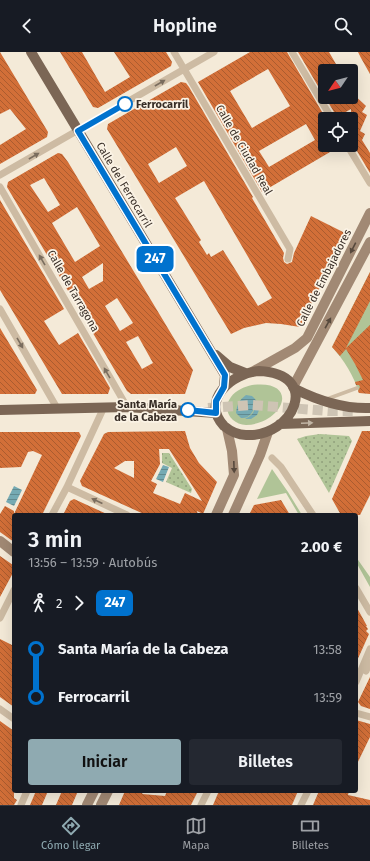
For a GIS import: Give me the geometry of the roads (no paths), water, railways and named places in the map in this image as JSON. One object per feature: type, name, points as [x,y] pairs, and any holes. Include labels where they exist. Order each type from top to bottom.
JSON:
[{"type":"main road","name":"Calle del Ferrocarril","points":[[31,52],[225,375],[224,387]]},
{"type":"main road","name":"Calle de Embajadores","points":[[249,372],[295,348],[307,338],[370,213]]},
{"type":"main road","points":[[227,429],[246,435],[268,432],[280,424],[290,414],[296,402],[294,388],[370,242]]},
{"type":"main road","name":"Calle del Ferrocarril","points":[[210,350],[230,366],[249,372]]},
{"type":"main road","points":[[217,513],[234,474],[234,458],[227,429],[216,413],[216,401],[224,387],[233,380],[249,372],[265,372],[277,375],[287,380],[294,388],[322,401],[360,409],[370,408]]},
{"type":"main road","points":[[0,410],[127,407],[216,413]]},
{"type":"main road","points":[[280,424],[370,421]]},
{"type":"main road","points":[[234,513],[262,450],[268,432]]},
{"type":"main road","points":[[0,541],[12,550]]},
{"type":"main road","points":[[87,805],[93,793]]},
{"type":"main road","points":[[101,805],[107,793]]},
{"type":"street","name":"Calle de Ciudad Real","points":[[174,52],[290,249],[288,259]]},
{"type":"street","points":[[0,175],[214,52]]},
{"type":"street","points":[[292,52],[328,112]]},
{"type":"street","points":[[351,152],[370,183]]},
{"type":"street","name":"Calle de Tarragona","points":[[0,187],[127,407]]},
{"type":"street","points":[[0,309],[57,408]]},
{"type":"street","points":[[53,513],[67,487],[104,407]]},
{"type":"street","points":[[272,458],[281,467],[312,513]]},
{"type":"street","points":[[67,487],[123,513]]},
{"type":"street","points":[[358,591],[370,612]]},
{"type":"street","points":[[0,618],[12,594]]},
{"type":"street","points":[[358,677],[370,649]]},
{"type":"street","points":[[362,668],[366,670],[370,662]]},
{"type":"street","points":[[0,709],[12,718]]},
{"type":"street","points":[[358,714],[370,717]]},
{"type":"street","points":[[21,805],[26,793]]},
{"type":"street","points":[[201,805],[207,793]]},
{"type":"street","points":[[301,805],[307,793]]},
{"type":"lane","points":[[322,401],[357,388]]},
{"type":"water","points":[[246,395],[252,396],[259,406],[257,415],[251,419],[245,419],[252,414],[255,407],[246,418],[241,418],[236,413],[239,403]]},
{"type":"water","points":[[163,465],[169,467],[163,482],[156,479]]},
{"type":"water","points":[[14,486],[22,490],[14,506],[6,502]]},
{"type":"tunnel","points":[[208,408],[252,405],[328,411],[356,411]]},
{"type":"place","name":"Ferrocarril","points":[[125,104]]},
{"type":"place","name":"Santa María de la Cabeza","points":[[188,410]]}]
